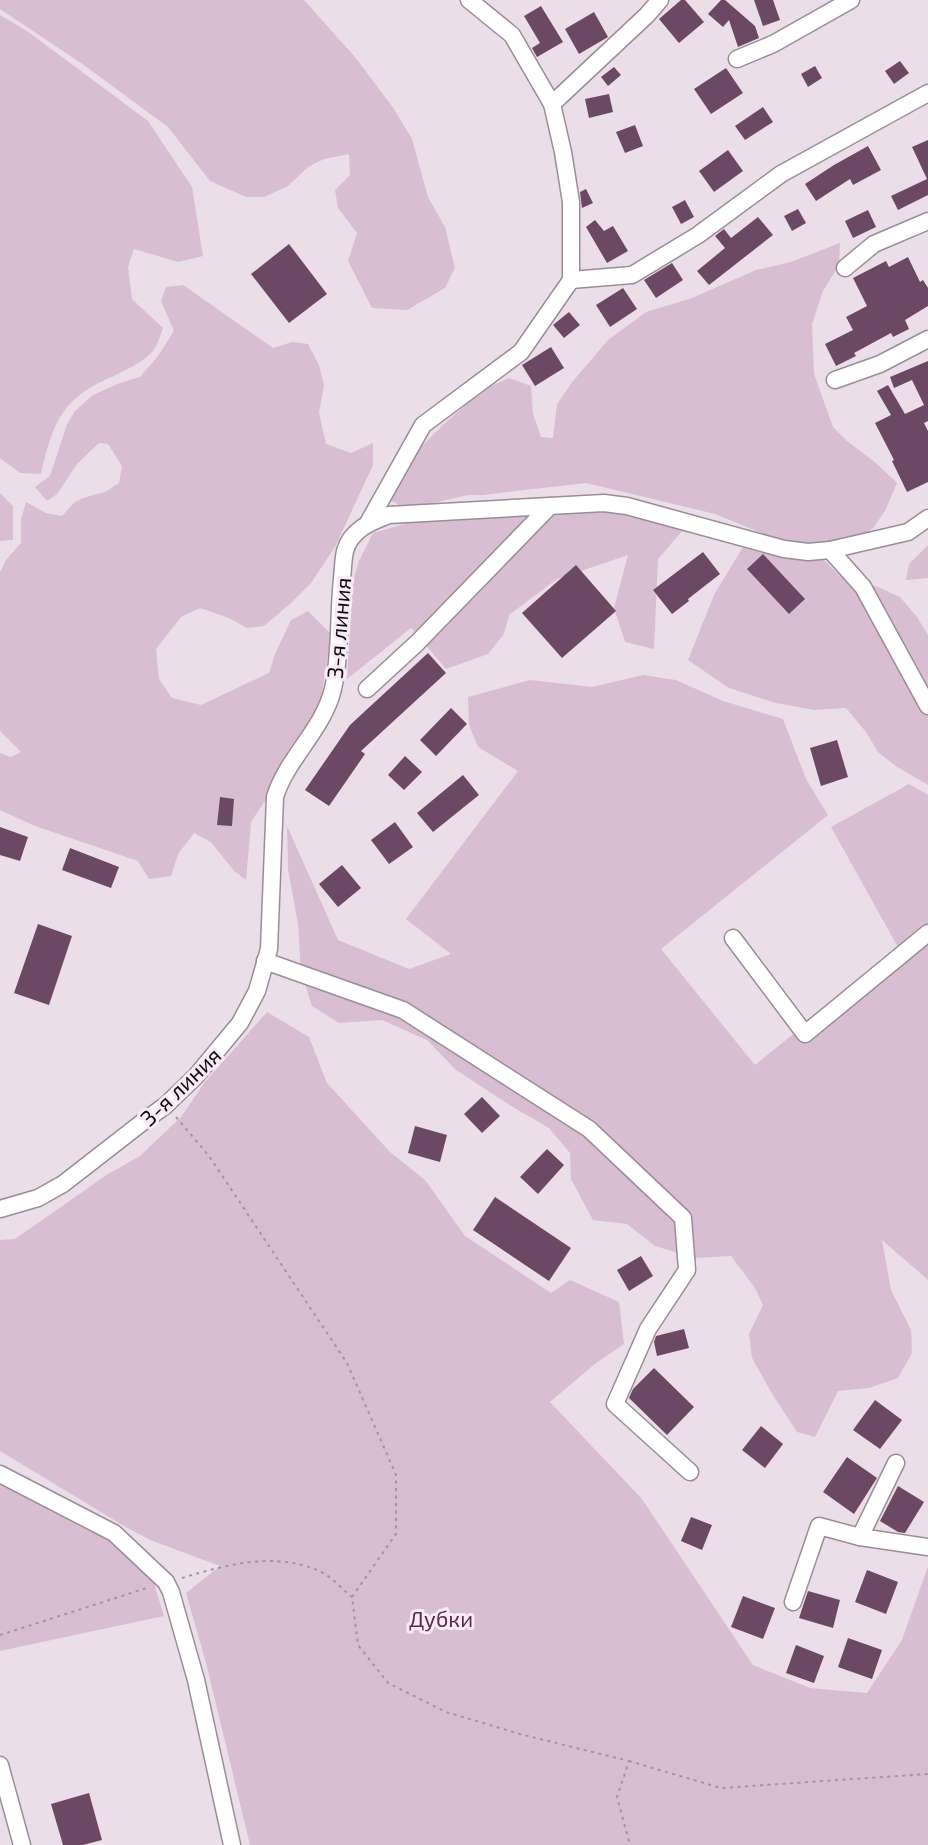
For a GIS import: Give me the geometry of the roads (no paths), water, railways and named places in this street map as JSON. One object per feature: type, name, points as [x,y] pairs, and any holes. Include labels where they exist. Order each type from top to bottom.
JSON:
[{"type":"street","points":[[469,0],[512,34],[552,104],[571,202],[571,280],[632,275],[698,235],[781,174],[928,93]]},
{"type":"street","points":[[552,104],[660,0]]},
{"type":"street","points":[[737,60],[774,44],[851,0]]},
{"type":"street","points":[[845,268],[874,244],[928,221]]},
{"type":"street","name":"3-я линия","points":[[0,1209],[38,1198],[63,1184],[166,1105],[213,1057],[240,1023],[257,991],[269,949],[274,797],[280,781],[322,716],[333,690],[339,643],[340,596],[345,551],[354,535],[368,523],[423,425],[521,352],[571,280]]},
{"type":"street","points":[[835,380],[880,364],[928,339]]},
{"type":"street","points":[[368,523],[389,515],[604,503],[627,506],[784,549],[808,552],[830,550],[908,532],[928,518]]},
{"type":"street","points":[[367,689],[417,644],[550,506]]},
{"type":"street","points":[[830,550],[863,587],[928,706]]},
{"type":"street","points":[[733,938],[805,1034],[928,933]]},
{"type":"street","points":[[265,962],[404,1010],[589,1129],[683,1218],[687,1270],[648,1329],[615,1404],[690,1472]]},
{"type":"street","points":[[860,1537],[896,1463]]},
{"type":"street","points":[[0,1474],[114,1533],[166,1582],[171,1592],[196,1680],[232,1845]]},
{"type":"street","points":[[793,1602],[819,1526],[860,1537],[928,1547]]},
{"type":"street","points":[[0,1765],[22,1845]]},
{"type":"park label","name":"Дубки","points":[[441,1618]]}]
